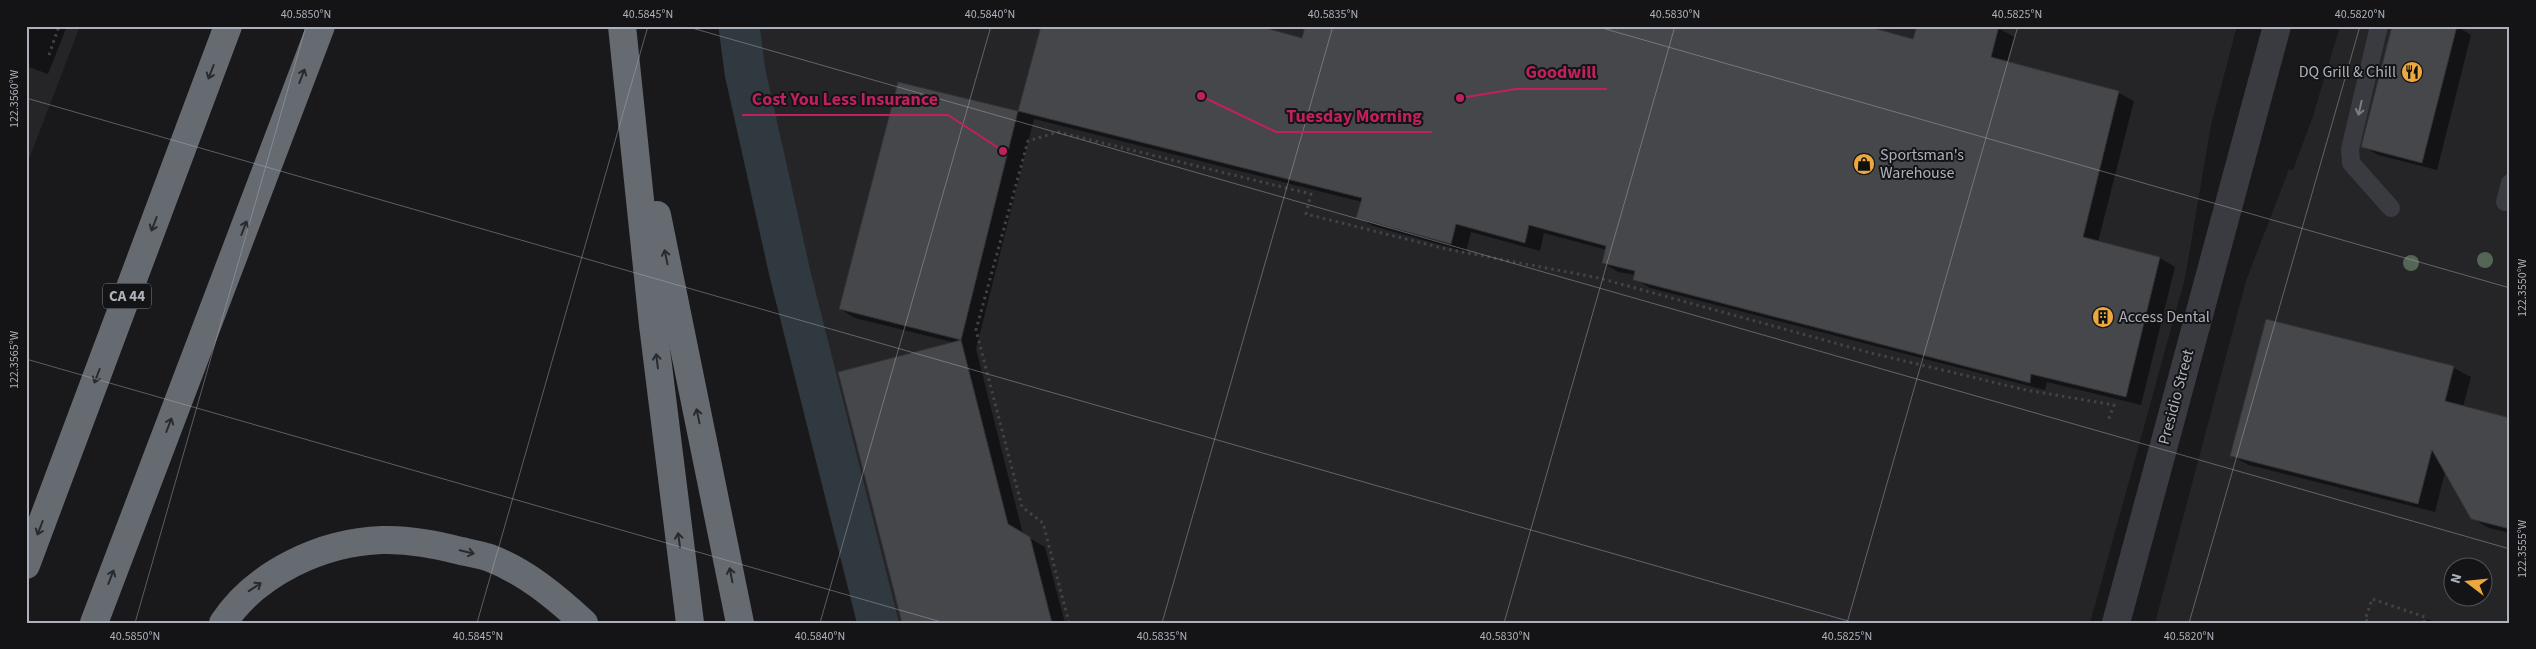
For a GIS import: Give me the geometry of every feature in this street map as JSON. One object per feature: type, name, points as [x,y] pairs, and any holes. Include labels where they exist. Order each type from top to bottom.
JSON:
[{"type":"highway","name":"CA 44","points":[[26,565],[228,26]]},
{"type":"highway","points":[[94,623],[321,26]]},
{"type":"highway","points":[[622,26],[653,326],[690,623]]},
{"type":"highway","points":[[626,64],[740,623]]},
{"type":"highway","points":[[223,623],[248,591],[303,559],[345,545],[381,540],[420,542],[490,558],[548,592],[584,623]]},
{"type":"street","name":"Presidio Street","points":[[2116,623],[2277,26]]},
{"type":"lane","points":[[2379,26],[2350,149],[2351,163],[2391,208]]},
{"type":"lane","points":[[2505,202],[2510,183]]},
{"type":"path","points":[[48,55],[59,26]]},
{"type":"path","points":[[1069,623],[1043,522],[1022,507],[976,330],[1028,141],[1058,132],[1311,194],[1306,214],[1446,249],[1599,278],[1871,353],[2017,388],[2114,405],[2108,421]]},
{"type":"path","points":[[2374,623],[2365,620],[2372,599],[2425,617],[2424,623]]},
{"type":"shaded area","points":[[26,26],[80,26],[26,167]]},
{"type":"shaded area","points":[[747,26],[2237,26],[2211,125],[2185,278],[2090,623],[887,623],[777,180],[752,62]]},
{"type":"shaded area","points":[[2340,26],[2510,26],[2510,623],[2155,623],[2246,281],[2289,169],[2293,170],[2312,119]]},
{"type":"building","points":[[1041,26],[1258,26],[1302,38],[1305,26],[1866,26],[1913,39],[1917,26],[1999,26],[1991,57],[2119,91],[2083,237],[2160,257],[2126,397],[2031,374],[2030,383],[1633,280],[1635,271],[1602,263],[1606,246],[1529,225],[1525,243],[1456,224],[1451,244],[1356,218],[1362,198],[1018,111]]},
{"type":"building","name":"DQ Grill & Chill","points":[[2392,26],[2457,26],[2422,163],[2361,147]]},
{"type":"building","points":[[898,82],[1018,111],[961,340],[839,309]]},
{"type":"building","points":[[2266,319],[2454,366],[2445,401],[2510,418],[2510,529],[2471,519],[2432,450],[2418,504],[2230,456]]},
{"type":"building","points":[[961,340],[1008,524],[1030,537],[1052,623],[902,623],[838,372]]},
{"type":"waterway","points":[[739,26],[745,72],[790,274],[878,623]]},
{"type":"place","name":"DQ Grill & Chill","points":[[2412,72]]},
{"type":"place","name":"Tuesday Morning","points":[[1201,96]]},
{"type":"place","name":"Goodwill","points":[[1460,98]]},
{"type":"place","name":"Cost You Less Insurance","points":[[1003,151]]},
{"type":"place","name":"Sportsman's Warehouse","points":[[1864,164]]},
{"type":"place","name":"Access Dental","points":[[2103,317]]}]
